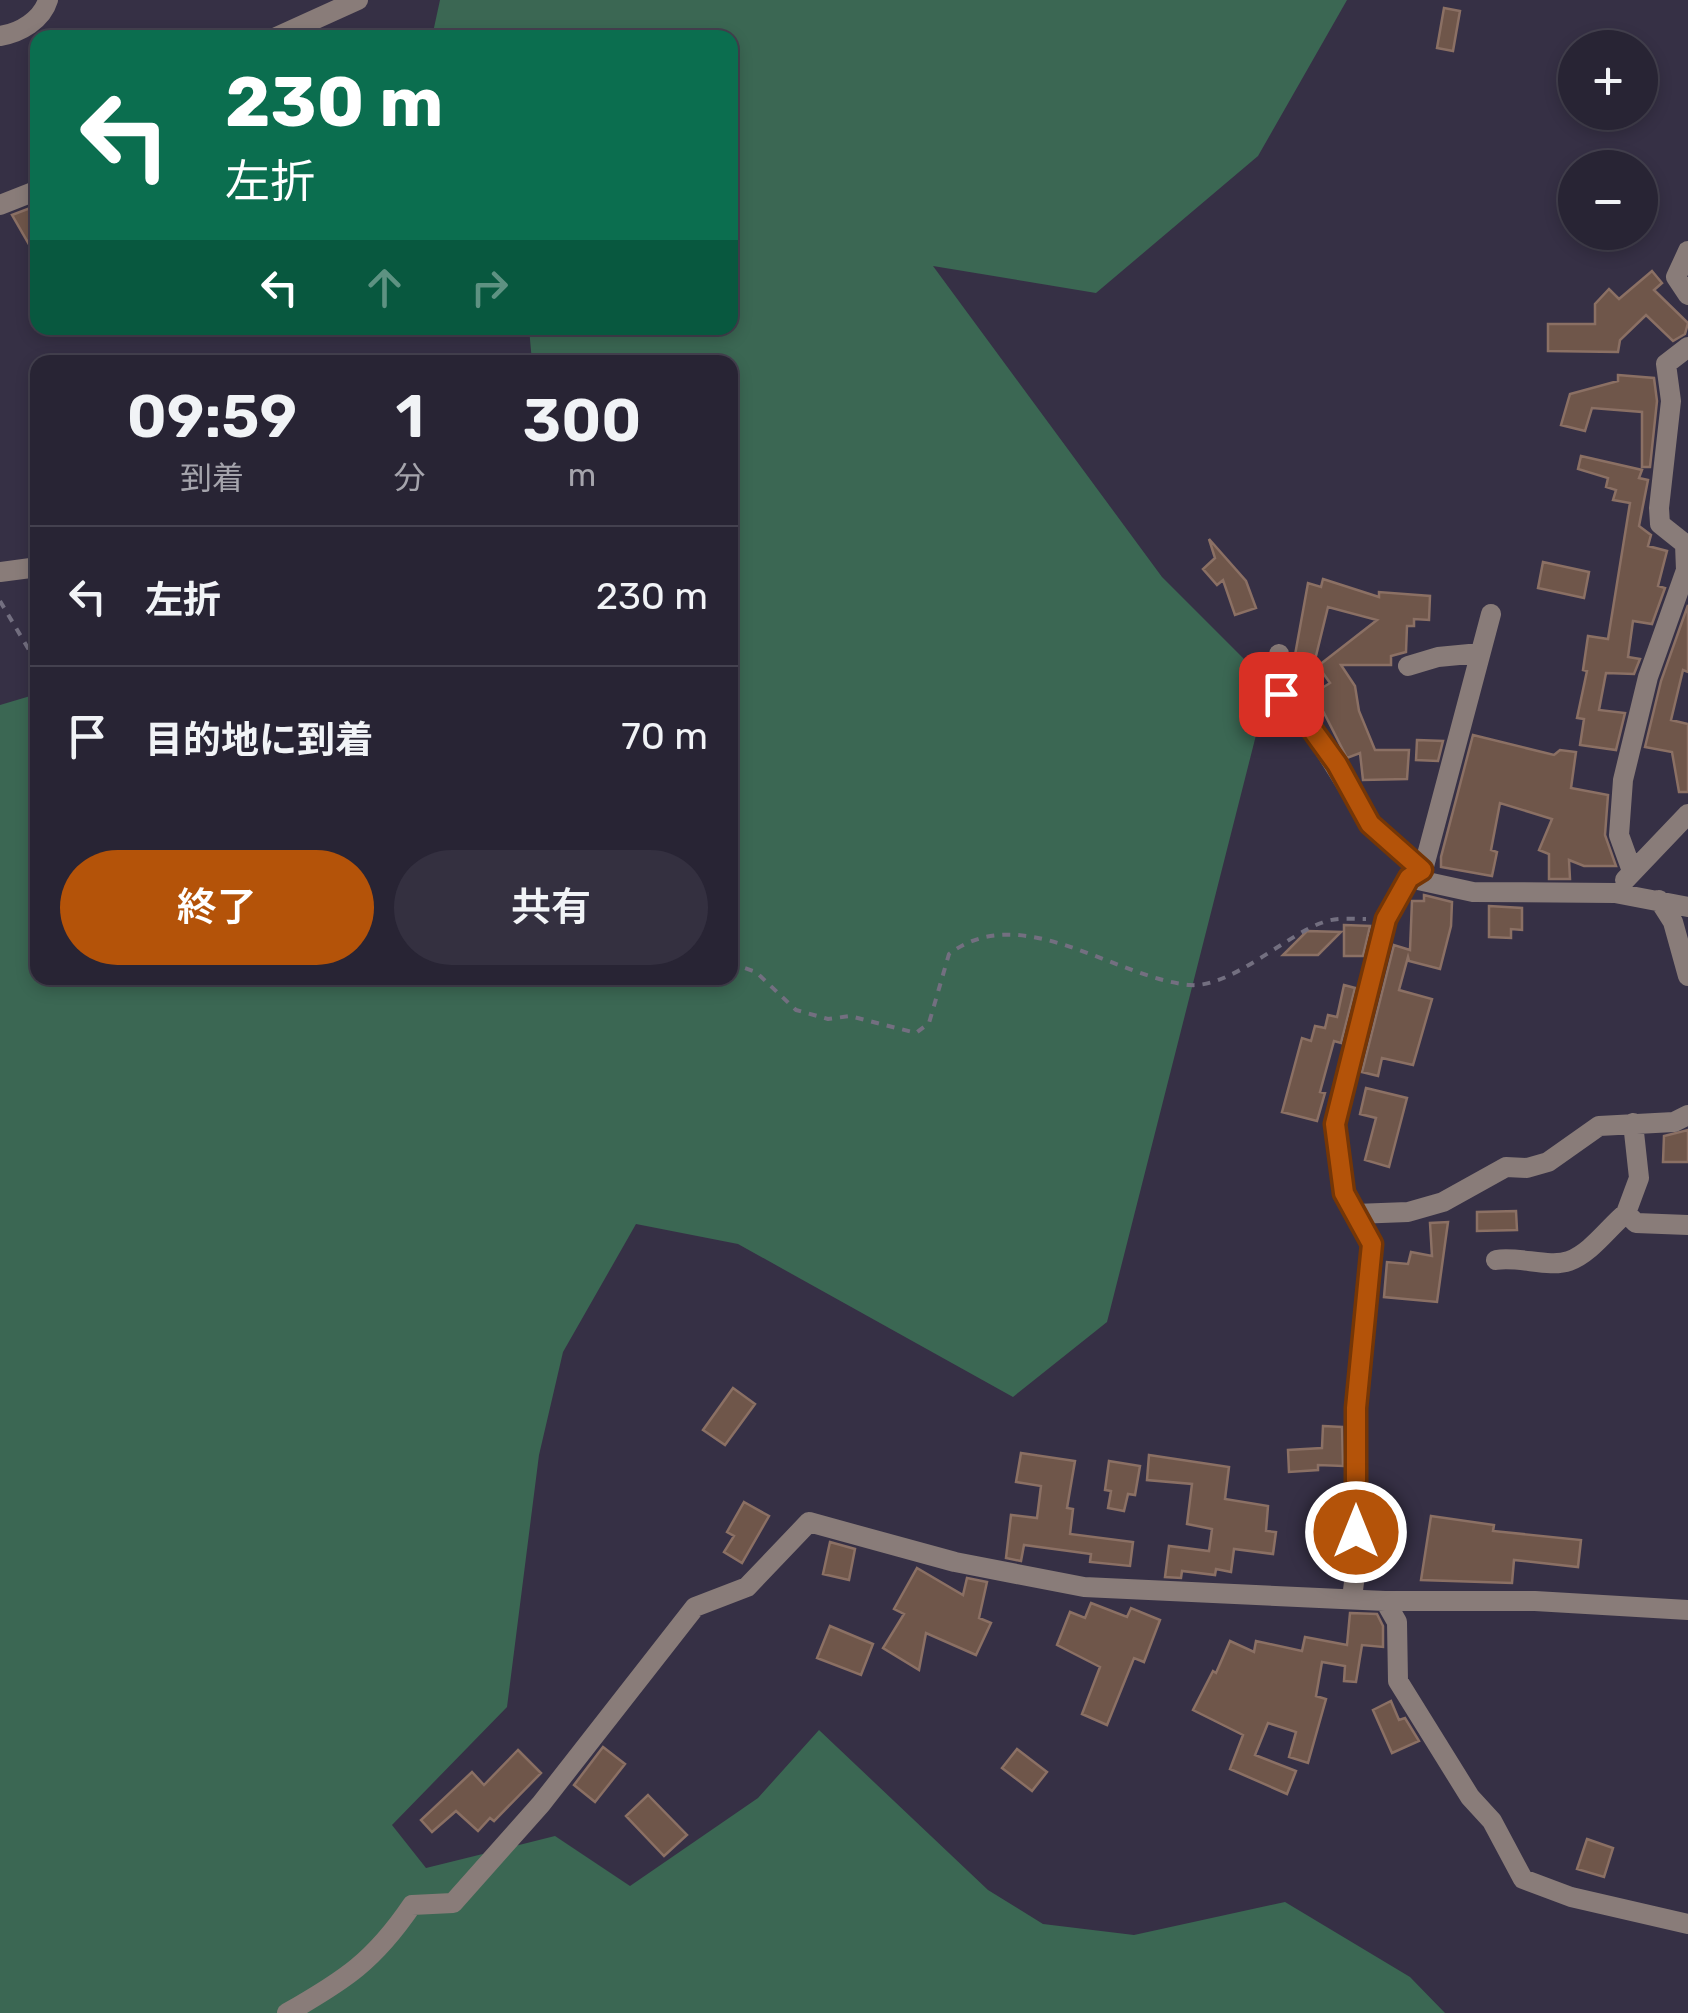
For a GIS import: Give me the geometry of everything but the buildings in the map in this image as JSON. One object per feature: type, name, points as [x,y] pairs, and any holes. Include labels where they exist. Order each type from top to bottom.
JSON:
[{"type":"street","points":[[0,36],[20,31],[45,11],[48,0]]},
{"type":"street","points":[[292,30],[358,0]]},
{"type":"street","points":[[0,205],[30,193]]},
{"type":"street","points":[[1688,251],[1676,277],[1688,295]]},
{"type":"street","points":[[1632,871],[1619,835],[1623,780],[1648,677],[1686,570],[1685,544],[1660,524],[1658,508],[1671,401],[1666,364],[1688,347]]},
{"type":"street","points":[[0,572],[30,568]]},
{"type":"street","points":[[1352,1598],[1357,1560],[1356,1408],[1372,1244],[1344,1193],[1335,1124],[1386,919],[1416,874],[1491,614]]},
{"type":"street","points":[[1408,666],[1438,657],[1480,652]]},
{"type":"street","points":[[1278,654],[1281,694],[1288,712],[1311,728],[1370,824],[1416,874],[1473,892],[1615,893],[1688,907]]},
{"type":"street","points":[[1615,893],[1688,814]]},
{"type":"street","points":[[1659,900],[1673,922],[1688,976]]},
{"type":"street","points":[[1355,1214],[1408,1212],[1443,1202],[1506,1167],[1527,1168],[1548,1162],[1600,1126],[1674,1122],[1688,1115]]},
{"type":"street","points":[[1496,1260],[1512,1257],[1567,1262],[1626,1213],[1638,1178],[1633,1123]]},
{"type":"street","points":[[1626,1213],[1636,1223],[1688,1226]]},
{"type":"street","points":[[288,2013],[346,1978],[385,1944],[412,1905],[453,1903],[541,1804],[695,1607],[747,1588],[809,1522],[955,1562],[1084,1587],[1384,1602],[1535,1601],[1688,1610]]},
{"type":"street","points":[[1384,1602],[1398,1622],[1398,1681],[1470,1797],[1492,1821],[1523,1878],[1572,1898],[1688,1924]]},
{"type":"path","points":[[0,601],[30,652]]},
{"type":"path","points":[[738,966],[756,972],[796,1010],[828,1018],[850,1016],[916,1033],[929,1023],[949,954],[980,939],[1021,934],[1194,986],[1229,974],[1326,920],[1386,919]]},
{"type":"green space","points":[[440,0],[1347,0],[1258,156],[1096,293],[933,266],[1162,577],[1269,684],[1107,1322],[1013,1397],[738,1244],[636,1224],[563,1352],[539,1455],[507,1707],[392,1825],[426,1868],[555,1836],[630,1886],[758,1798],[819,1730],[988,1890],[1043,1924],[1134,1935],[1285,1902],[1410,1977],[1445,2013],[0,2013],[0,705],[30,696],[30,985],[738,985],[738,355],[531,355],[530,335],[738,335],[738,30],[434,30]]},
{"type":"route","points":[[1281,694],[1288,712],[1311,728],[1337,764],[1370,824],[1422,870],[1409,878],[1386,919],[1335,1124],[1344,1193],[1372,1244],[1356,1408],[1356,1532]]}]
